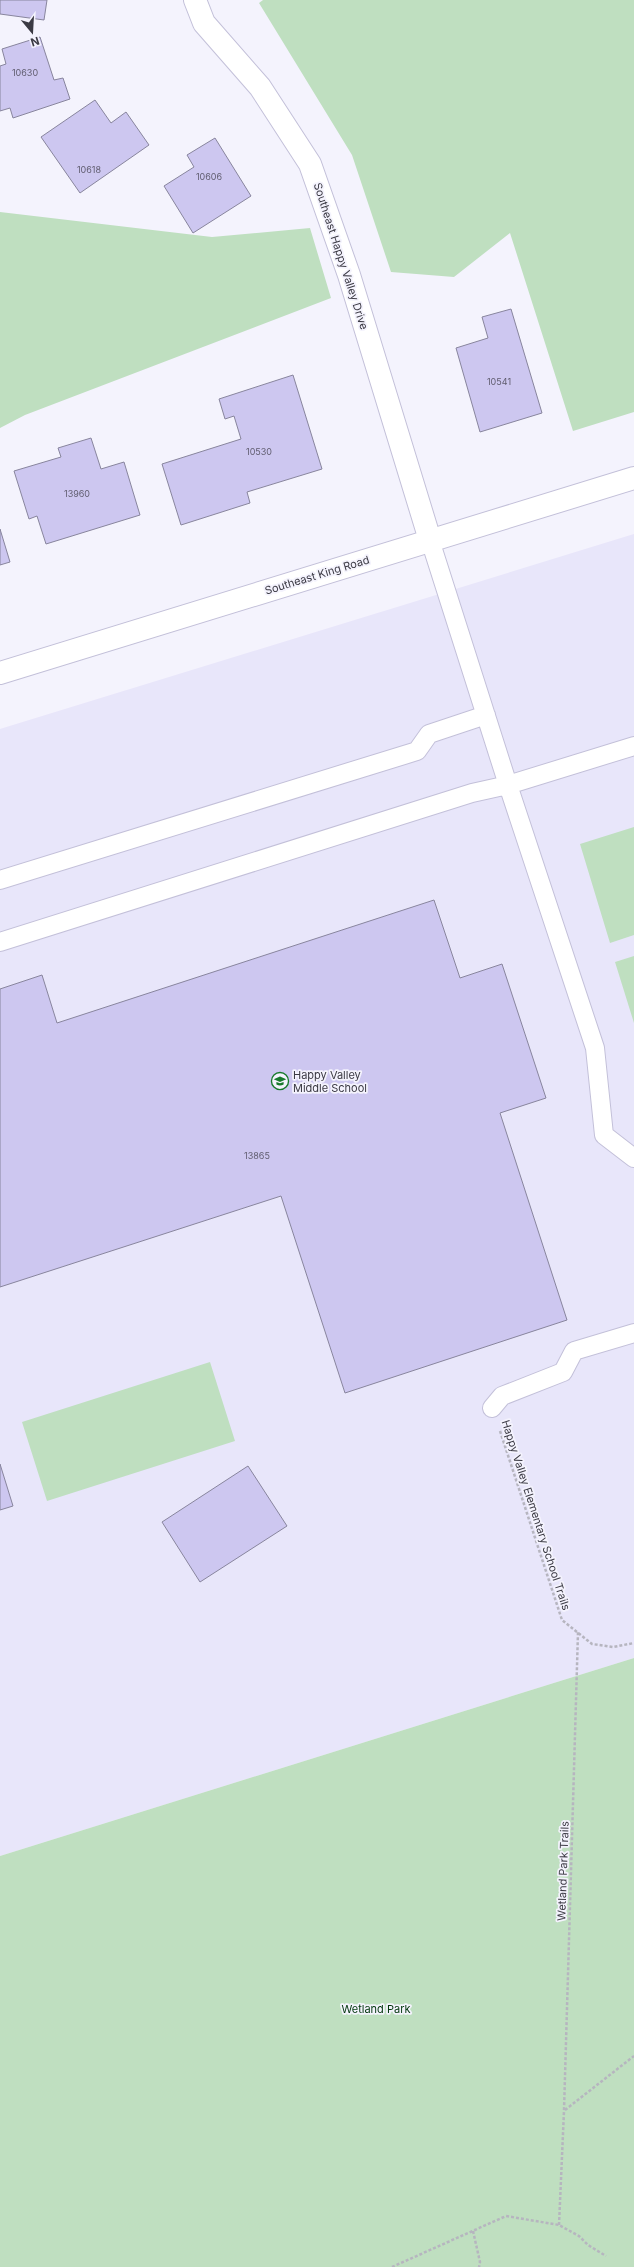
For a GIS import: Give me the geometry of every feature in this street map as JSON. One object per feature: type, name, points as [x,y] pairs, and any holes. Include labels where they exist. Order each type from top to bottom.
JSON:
[{"type":"main road","name":"Southeast Happy Valley Drive","points":[[195,0],[204,23],[260,87],[310,164],[349,275],[430,540]]},
{"type":"main road","name":"Southeast King Road","points":[[0,673],[634,478]]},
{"type":"lane","points":[[430,540],[508,785],[595,1048],[604,1135],[634,1158]]},
{"type":"lane","points":[[0,880],[417,750],[429,734],[486,715]]},
{"type":"lane","points":[[0,942],[472,793],[508,785],[634,746]]},
{"type":"lane","points":[[492,1408],[502,1396],[563,1372],[574,1351],[634,1333]]},
{"type":"path","name":"Happy Valley Elementary School Trails","points":[[492,1408],[562,1620],[592,1644],[613,1647],[634,1643]]},
{"type":"path","name":"Wetland Park Trails","points":[[559,2225],[564,2111],[578,1632]]},
{"type":"path","points":[[564,2111],[634,2056]]},
{"type":"path","points":[[392,2267],[506,2216],[559,2225],[579,2236],[588,2245],[606,2256]]},
{"type":"path","points":[[473,2231],[480,2262],[479,2267]]},
{"type":"shaded area","points":[[634,534],[634,1658],[0,1856],[0,729]]},
{"type":"green space","points":[[263,0],[634,0],[634,412],[573,431],[510,233],[454,277],[391,272],[352,155],[259,3]]},
{"type":"green space","points":[[0,212],[212,237],[310,228],[331,298],[25,415],[0,428]]},
{"type":"green space","points":[[634,827],[634,935],[610,943],[580,844]]},
{"type":"green space","points":[[634,956],[634,1023],[615,962]]},
{"type":"green space","points":[[210,1362],[235,1441],[47,1501],[22,1422]]},
{"type":"green space","name":"Wetland Park","points":[[634,1658],[634,2267],[0,2267],[0,1856]]},
{"type":"building","points":[[0,0],[47,0],[44,20],[0,14]]},
{"type":"building","points":[[40,37],[54,80],[63,78],[70,99],[13,118],[10,108],[0,111],[0,66],[6,64],[2,49]]},
{"type":"building","points":[[95,100],[111,123],[126,112],[149,145],[80,193],[41,137]]},
{"type":"building","points":[[215,138],[251,196],[193,233],[164,186],[194,167],[187,155]]},
{"type":"building","points":[[511,309],[542,413],[480,432],[456,348],[488,338],[482,317]]},
{"type":"building","points":[[293,375],[322,469],[247,492],[250,503],[181,525],[162,464],[241,439],[234,416],[225,419],[219,399]]},
{"type":"building","points":[[91,438],[101,469],[124,462],[140,515],[46,544],[37,516],[29,519],[14,471],[61,457],[58,448]]},
{"type":"building","points":[[0,529],[10,562],[0,565]]},
{"type":"building","points":[[434,900],[460,978],[502,964],[546,1098],[500,1113],[567,1320],[345,1393],[281,1196],[0,1287],[0,989],[42,975],[57,1023]]},
{"type":"building","points":[[0,1464],[13,1506],[0,1510]]},
{"type":"building","points":[[248,1466],[287,1526],[200,1582],[162,1522]]},
{"type":"place","name":"Happy Valley Middle School","points":[[280,1081]]}]
